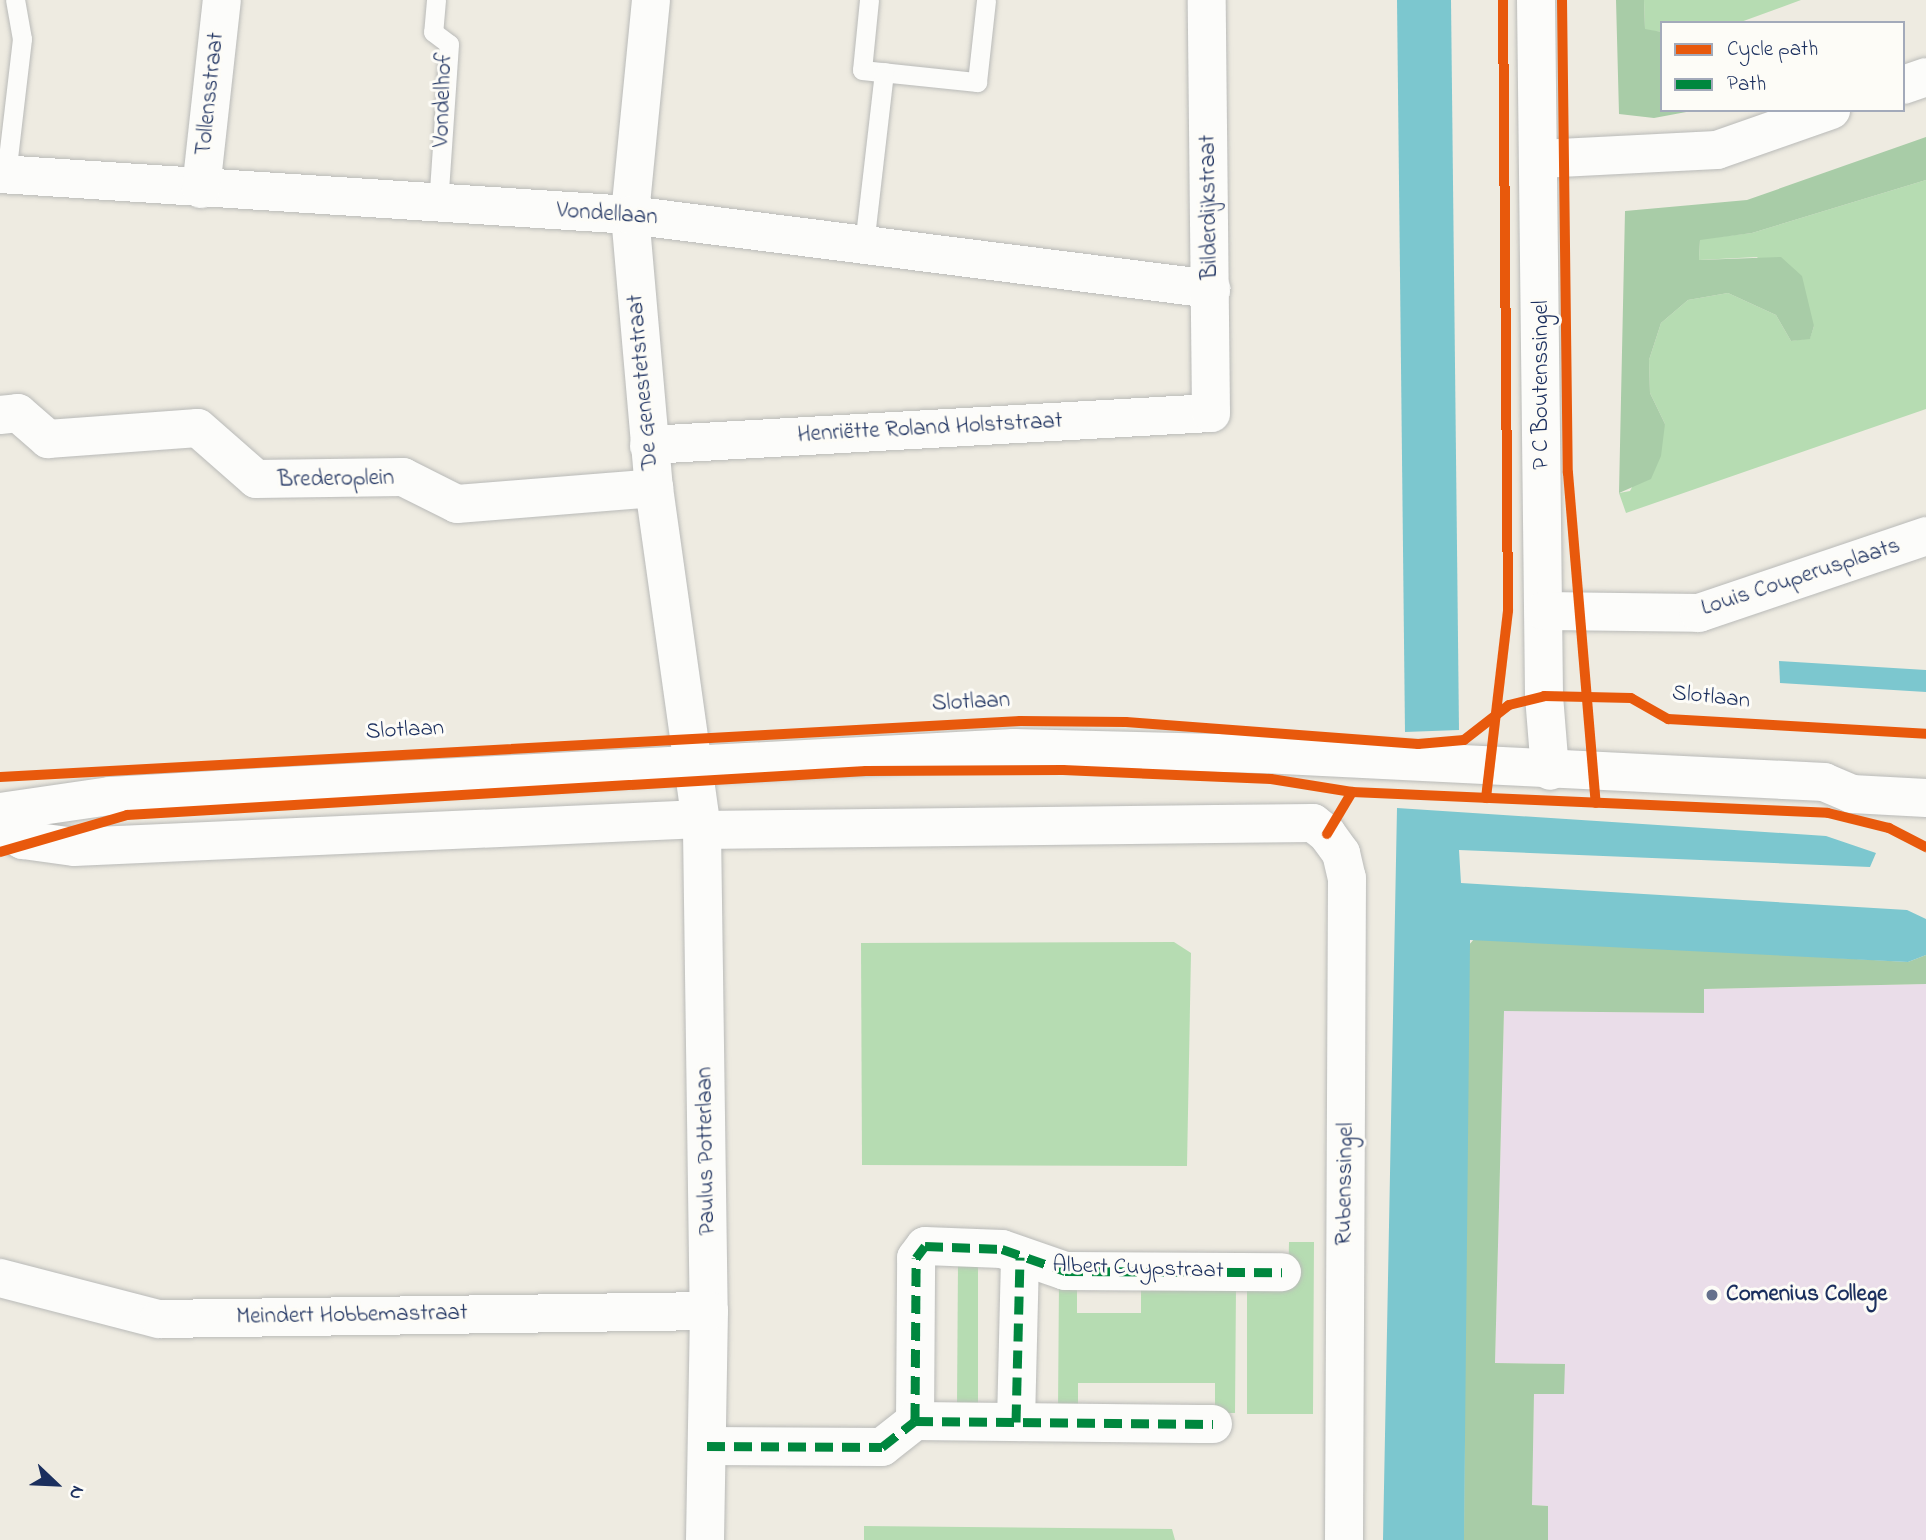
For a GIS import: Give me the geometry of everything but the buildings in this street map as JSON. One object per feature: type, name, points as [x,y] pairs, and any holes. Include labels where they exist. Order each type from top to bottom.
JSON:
[{"type":"street","name":"Tollensstraat","points":[[201,189],[222,0]]},
{"type":"street","name":"De Genestetstraat","points":[[651,0],[629,215],[654,488],[694,763]]},
{"type":"street","name":"Bilderdijkstraat","points":[[1208,0],[1211,414]]},
{"type":"street","name":"P C Boutenssingel","points":[[1536,0],[1541,159],[1544,611],[1550,771]]},
{"type":"street","points":[[1905,84],[1926,77]]},
{"type":"street","points":[[1541,159],[1717,150],[1825,112]]},
{"type":"street","name":"Vondellaan","points":[[3,175],[438,205],[629,215],[1211,289]]},
{"type":"street","name":"Brederoplein","points":[[0,415],[18,414],[48,439],[198,428],[256,479],[403,477],[457,504],[654,488]]},
{"type":"street","name":"Henriëtte Roland Holststraat","points":[[649,445],[1211,414]]},
{"type":"street","name":"Louis Couperusplaats","points":[[1544,611],[1699,613],[1926,536]]},
{"type":"street","name":"Slotlaan","points":[[0,812],[110,796],[1014,748],[1260,754],[1550,771],[1824,782],[1852,794],[1926,798]]},
{"type":"street","name":"Paulus Potterlaan","points":[[694,763],[701,824],[709,1311],[705,1540]]},
{"type":"street","name":"Slotlaan","points":[[1824,782],[1855,770],[1926,773]]},
{"type":"street","name":"Rubenssingel","points":[[701,824],[1313,822],[1327,834],[1341,853],[1347,878],[1343,1540]]},
{"type":"street","points":[[0,828],[23,840],[74,847],[701,824]]},
{"type":"street","name":"Albert Cuypstraat","points":[[915,1422],[918,1253],[931,1246],[994,1248],[1065,1271],[1282,1272]]},
{"type":"street","points":[[1016,1422],[1020,1257]]},
{"type":"street","name":"Meindert Hobbemastraat","points":[[0,1278],[159,1319],[709,1311]]},
{"type":"street","points":[[707,1446],[882,1447],[915,1422],[1213,1424]]},
{"type":"lane","points":[[3,175],[22,39],[15,0]]},
{"type":"lane","name":"Vondelhof","points":[[436,0],[433,32],[449,44],[438,205]]},
{"type":"lane","points":[[869,0],[862,70],[977,82],[986,0]]},
{"type":"lane","points":[[864,245],[884,72]]},
{"type":"shaded area","name":"Comenius College","points":[[1926,984],[1926,1540],[1548,1540],[1548,1506],[1532,1505],[1534,1393],[1564,1364],[1495,1363],[1504,1011],[1703,1013],[1704,989]]},
{"type":"green space","points":[[1616,0],[1644,0],[1645,29],[1660,32],[1660,112],[1686,112],[1654,118],[1619,114]]},
{"type":"green space","points":[[1644,0],[1801,0],[1743,21],[1660,21],[1660,32],[1645,30]]},
{"type":"green space","points":[[1926,137],[1926,180],[1752,233],[1700,240],[1699,260],[1781,257],[1802,276],[1814,326],[1810,339],[1791,341],[1776,315],[1728,293],[1688,300],[1661,323],[1649,360],[1650,393],[1665,424],[1661,456],[1651,479],[1619,493],[1625,211],[1747,200]]},
{"type":"green space","points":[[1926,180],[1926,409],[1626,513],[1619,493],[1630,491],[1665,424],[1650,393],[1649,360],[1661,323],[1688,300],[1728,293],[1776,315],[1791,341],[1810,338],[1814,326],[1757,257],[1699,260],[1700,239],[1752,233]]},
{"type":"green space","points":[[1476,937],[1908,962],[1926,955],[1926,984],[1704,989],[1704,1013],[1504,1011],[1495,1363],[1565,1364],[1564,1394],[1534,1394],[1532,1505],[1548,1506],[1548,1540],[1464,1540],[1467,947]]},
{"type":"green space","points":[[1174,942],[1191,953],[1187,1166],[862,1165],[861,943]]},
{"type":"green space","points":[[1289,1242],[1314,1242],[1313,1414],[1247,1414],[1247,1288],[1288,1288]]},
{"type":"green space","points":[[958,1263],[978,1263],[978,1405],[957,1405]]},
{"type":"green space","points":[[1059,1280],[1077,1280],[1077,1313],[1141,1313],[1141,1288],[1236,1288],[1235,1413],[1215,1413],[1215,1383],[1078,1383],[1078,1415],[1058,1409]]},
{"type":"green space","points":[[864,1526],[1172,1529],[1175,1540],[864,1540]]},
{"type":"water","points":[[1397,0],[1451,0],[1459,730],[1405,732]]},
{"type":"water","points":[[1779,661],[1926,670],[1926,692],[1780,683]]},
{"type":"water","points":[[1397,808],[1826,836],[1876,853],[1870,867],[1459,850],[1461,883],[1907,910],[1926,919],[1926,955],[1908,962],[1470,940],[1464,1540],[1383,1540]]},
{"type":"marked path","points":[[915,1421],[916,1258],[925,1246],[1002,1249],[1065,1271],[1282,1272]]},
{"type":"marked path","points":[[1016,1422],[1020,1257]]},
{"type":"marked path","points":[[707,1446],[882,1447],[915,1421],[1213,1424]]},
{"type":"cycle path","points":[[1486,798],[1508,611],[1503,0]]},
{"type":"cycle path","points":[[1562,0],[1568,473],[1596,803]]},
{"type":"cycle path","points":[[0,777],[1020,721],[1126,722],[1418,744],[1464,740],[1509,705],[1544,696],[1631,698],[1668,719],[1926,734]]},
{"type":"cycle path","points":[[0,852],[127,815],[866,771],[1063,770],[1271,779],[1352,792]]},
{"type":"cycle path","points":[[1327,834],[1352,792],[1828,813],[1889,828],[1926,847]]},
{"type":"place","name":"Comenius College","points":[[1712,1295]]}]
